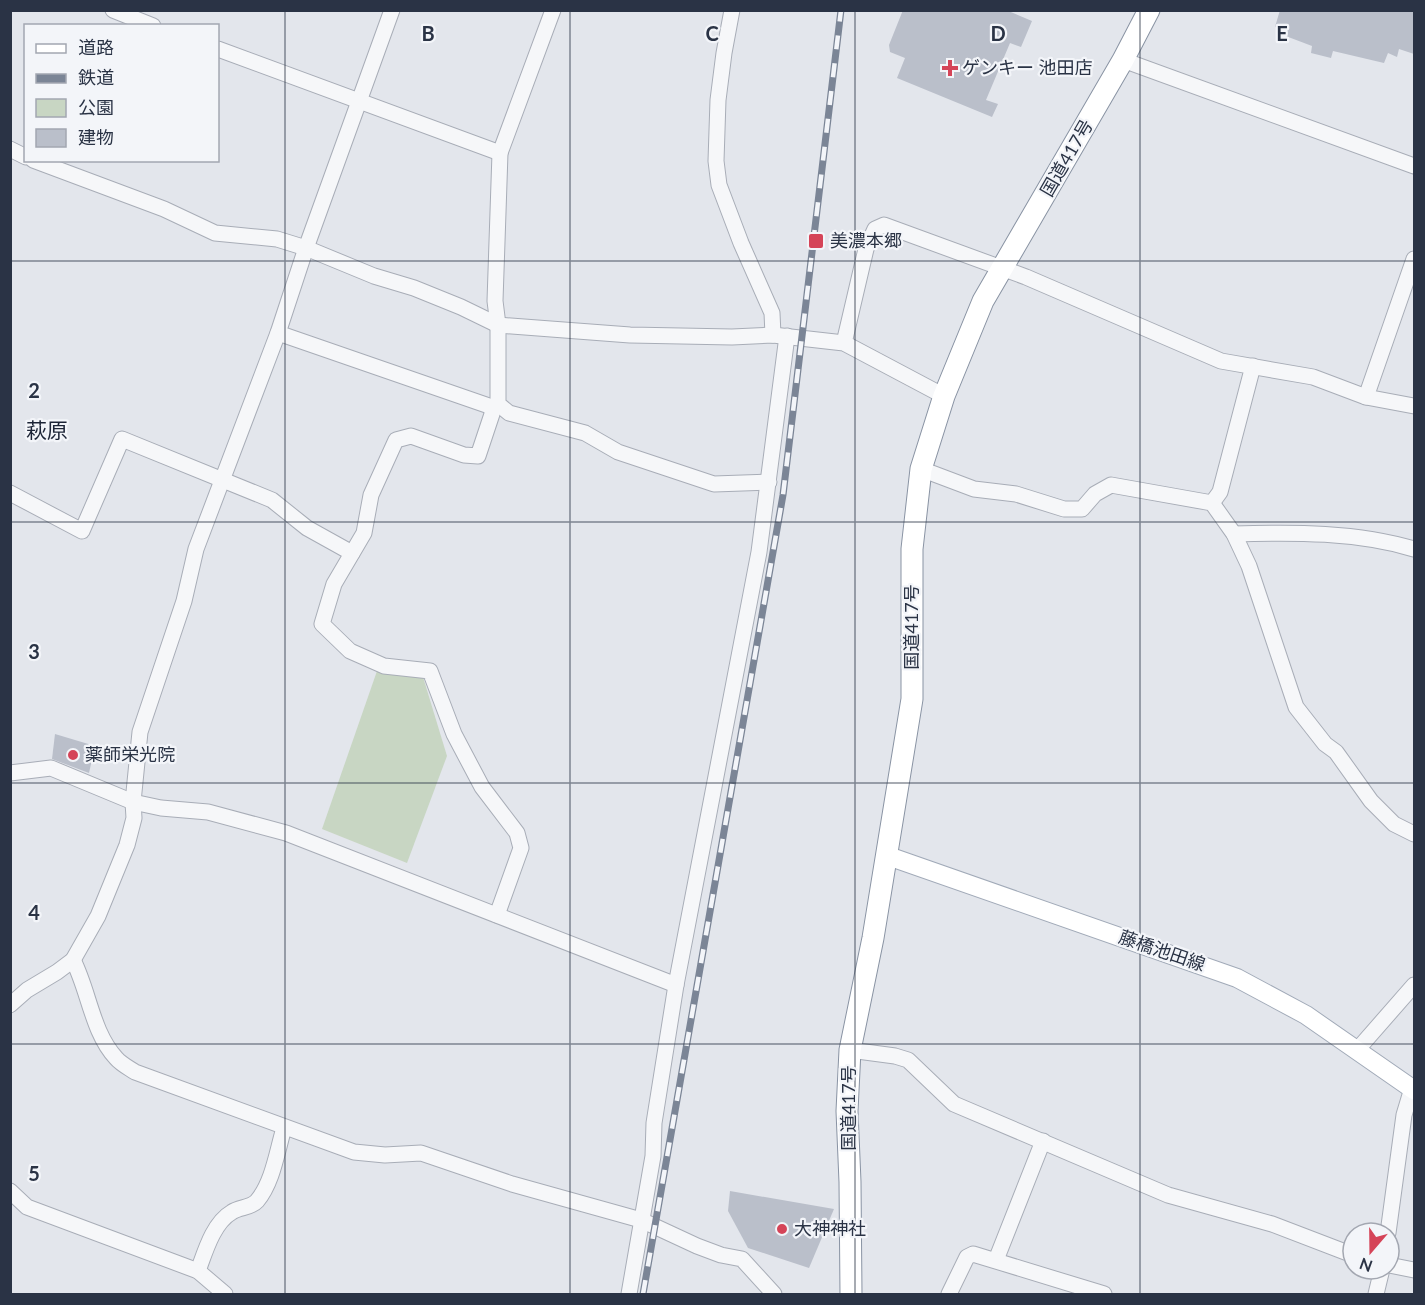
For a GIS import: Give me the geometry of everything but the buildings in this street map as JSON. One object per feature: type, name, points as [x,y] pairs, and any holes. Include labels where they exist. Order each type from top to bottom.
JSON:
[{"type":"highway","name":"国道417号","points":[[851,1294],[847,1111],[850,1050],[888,856],[912,699],[912,549],[921,469],[944,396],[983,301],[1123,60],[1149,10]]},
{"type":"main road","name":"藤橋池田線","points":[[888,856],[1237,978],[1306,1015],[1414,1090]]},
{"type":"street","points":[[113,10],[148,24]]},
{"type":"street","points":[[10,1005],[27,990],[73,960],[98,916],[127,845],[134,818],[133,802],[140,732],[184,601],[196,549],[278,333],[306,248],[392,10]]},
{"type":"street","points":[[497,915],[521,848],[517,833],[482,787],[454,734],[430,671],[384,666],[350,651],[322,624],[333,584],[364,533],[371,495],[396,440],[411,436],[464,455],[478,456],[495,406],[498,325],[495,302],[500,153],[553,10]]},
{"type":"street","points":[[629,1294],[653,1156],[654,1124],[676,985],[738,669],[769,483],[780,335],[719,185],[716,161],[718,100],[732,10]]},
{"type":"street","points":[[219,50],[500,153]]},
{"type":"street","points":[[1123,60],[1414,166]]},
{"type":"street","points":[[10,149],[24,156]]},
{"type":"street","points":[[38,162],[164,210],[215,233],[277,239],[306,248],[374,276],[414,288],[498,325],[630,335],[732,337],[780,335],[844,343],[944,396]]},
{"type":"street","points":[[844,343],[866,249],[875,229],[884,225],[1003,268],[1221,361],[1313,377],[1366,397],[1414,406]]},
{"type":"street","points":[[1366,397],[1414,259]]},
{"type":"street","points":[[278,333],[495,406],[508,413],[585,433],[618,452],[714,484],[769,483]]},
{"type":"street","points":[[1212,503],[1220,492],[1253,366]]},
{"type":"street","points":[[10,493],[82,531],[122,439],[272,500],[307,528],[352,553]]},
{"type":"street","points":[[921,469],[974,489],[1016,494],[1064,509],[1082,509],[1095,494],[1111,484],[1212,503],[1234,534],[1249,566],[1296,707],[1325,744],[1336,752],[1371,801],[1394,824],[1414,834]]},
{"type":"street","points":[[1234,534],[1343,536],[1386,541],[1414,549]]},
{"type":"street","points":[[10,773],[51,768],[133,802],[161,808],[208,812],[286,833],[676,985]]},
{"type":"street","points":[[73,960],[83,980],[95,1022],[109,1049],[117,1060],[135,1072],[354,1152],[384,1155],[421,1153],[512,1184],[641,1220],[697,1246],[742,1259],[774,1294]]},
{"type":"street","points":[[1358,1049],[1414,986]]},
{"type":"street","points":[[850,1050],[908,1060],[954,1104],[1168,1195],[1272,1224],[1341,1250]]},
{"type":"street","points":[[1390,1221],[1404,1115],[1410,1095],[1414,1090]]},
{"type":"street","points":[[198,1271],[221,1221],[232,1212],[255,1203],[266,1187],[284,1128]]},
{"type":"street","points":[[996,1260],[1043,1141]]},
{"type":"street","points":[[10,1191],[27,1207],[43,1214],[198,1271],[225,1294]]},
{"type":"street","points":[[949,1294],[967,1257],[973,1254],[1104,1294]]},
{"type":"green space","points":[[377,671],[423,677],[447,756],[407,863],[322,829]]},
{"type":"railway","points":[[643,1294],[783,495],[841,10]]},
{"type":"place","name":"ゲンキー 池田店","points":[[950,68]]},
{"type":"place","name":"美濃本郷","points":[[816,241]]},
{"type":"place","name":"薬師栄光院","points":[[73,755]]},
{"type":"place","name":"大神神社","points":[[782,1229]]},
{"type":"district","name":"萩原","points":[[47,431]]}]
